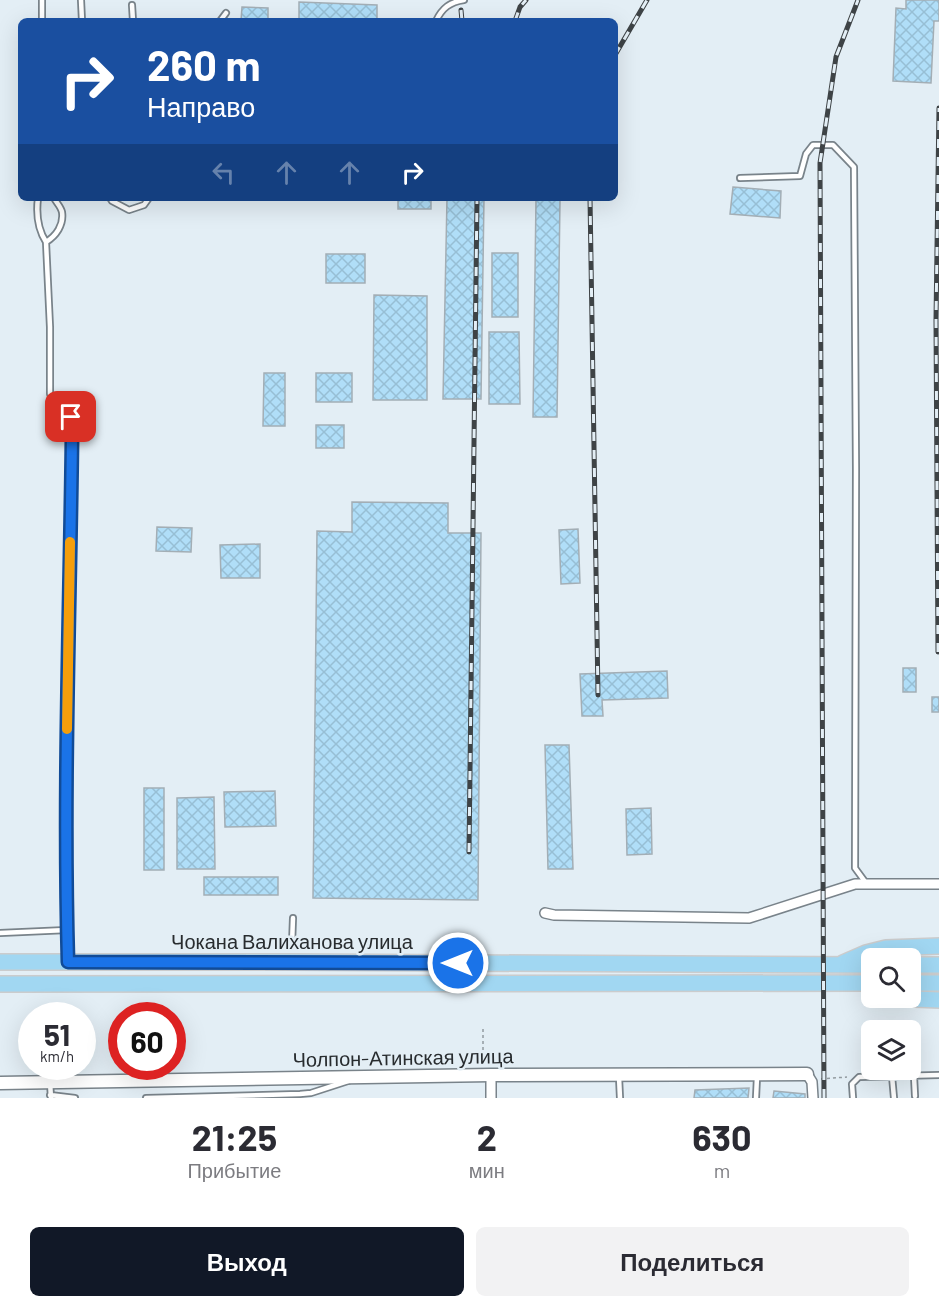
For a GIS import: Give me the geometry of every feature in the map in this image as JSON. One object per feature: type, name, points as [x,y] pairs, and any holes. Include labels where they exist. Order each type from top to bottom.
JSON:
[{"type":"main road","points":[[838,965],[866,953],[886,948],[939,946]]},
{"type":"main road","name":"Чокана Валиханова улица","points":[[0,962],[861,965]]},
{"type":"main road","points":[[291,983],[292,962]]},
{"type":"main road","points":[[921,965],[939,965]]},
{"type":"main road","points":[[837,983],[861,991]]},
{"type":"main road","points":[[0,984],[861,983]]},
{"type":"main road","points":[[921,983],[939,983]]},
{"type":"main road","points":[[921,999],[939,1000]]},
{"type":"street","points":[[545,913],[749,918],[855,884],[939,884]]},
{"type":"street","name":"Чолпон-Атинская улица","points":[[0,1083],[50,1092],[360,1077],[757,1074],[808,1076]]},
{"type":"street","points":[[491,1075],[491,1098]]},
{"type":"street","points":[[808,1076],[812,1082],[813,1098]]},
{"type":"lane","points":[[42,0],[42,18]]},
{"type":"lane","points":[[81,0],[82,18]]},
{"type":"lane","points":[[438,18],[448,5],[464,0]]},
{"type":"lane","points":[[132,5],[132,18]]},
{"type":"lane","points":[[222,18],[226,13]]},
{"type":"lane","points":[[740,178],[800,176],[806,154],[813,145],[833,145],[854,167],[855,868],[866,884]]},
{"type":"lane","points":[[38,201],[36,210],[39,232],[46,242],[50,394],[65,406],[71,417],[72,436],[66,767],[68,962]]},
{"type":"lane","points":[[46,242],[60,227],[62,212],[56,201]]},
{"type":"lane","points":[[112,201],[129,210],[144,205],[147,201]]},
{"type":"lane","points":[[292,944],[293,918]]},
{"type":"lane","points":[[0,933],[67,930]]},
{"type":"lane","points":[[756,1098],[757,1074]]},
{"type":"lane","points":[[619,1075],[620,1098]]},
{"type":"lane","points":[[921,1076],[939,1075]]},
{"type":"lane","points":[[146,1098],[311,1093],[360,1077]]},
{"type":"lane","points":[[853,1098],[852,1084],[860,1077]]},
{"type":"lane","points":[[892,1080],[894,1098]]},
{"type":"lane","points":[[914,1080],[915,1096]]},
{"type":"lane","points":[[50,1092],[75,1098]]},
{"type":"path","points":[[483,1029],[483,1057]]},
{"type":"path","points":[[808,1076],[860,1077]]},
{"type":"building","points":[[906,0],[939,0],[939,21],[934,21],[931,83],[893,81],[896,8],[906,9]]},
{"type":"building","points":[[299,2],[377,5],[377,18],[299,18]]},
{"type":"building","points":[[242,7],[268,8],[268,18],[241,18]]},
{"type":"building","points":[[733,187],[781,191],[780,218],[730,214]]},
{"type":"building","points":[[398,201],[431,201],[431,209],[398,209]]},
{"type":"building","points":[[447,201],[484,201],[481,399],[443,399]]},
{"type":"building","points":[[536,201],[560,201],[557,417],[533,417]]},
{"type":"building","points":[[492,253],[518,253],[518,317],[492,317]]},
{"type":"building","points":[[326,254],[365,254],[365,283],[326,283]]},
{"type":"building","points":[[374,295],[427,296],[427,400],[373,400]]},
{"type":"building","points":[[489,332],[519,332],[520,404],[489,404]]},
{"type":"building","points":[[264,373],[285,373],[285,426],[263,426]]},
{"type":"building","points":[[316,373],[352,373],[352,402],[316,402]]},
{"type":"building","points":[[316,425],[344,425],[344,448],[316,448]]},
{"type":"building","points":[[352,502],[448,503],[448,533],[481,533],[478,900],[313,898],[317,531],[352,532]]},
{"type":"building","points":[[157,527],[192,528],[191,552],[156,551]]},
{"type":"building","points":[[578,529],[580,583],[561,584],[559,530]]},
{"type":"building","points":[[260,544],[260,578],[221,578],[220,545]]},
{"type":"building","points":[[903,668],[916,668],[916,692],[903,692]]},
{"type":"building","points":[[667,671],[668,698],[602,700],[603,716],[582,716],[580,674]]},
{"type":"building","points":[[932,697],[939,697],[939,712],[932,712]]},
{"type":"building","points":[[545,745],[569,745],[573,869],[548,869]]},
{"type":"building","points":[[144,788],[164,788],[164,870],[144,870]]},
{"type":"building","points":[[275,791],[276,826],[225,827],[224,792]]},
{"type":"building","points":[[214,797],[215,869],[177,869],[177,798]]},
{"type":"building","points":[[651,808],[652,854],[627,855],[626,809]]},
{"type":"building","points":[[204,877],[278,877],[278,895],[204,895]]},
{"type":"building","points":[[749,1088],[748,1098],[694,1098],[695,1090]]},
{"type":"building","points":[[774,1091],[805,1094],[805,1098],[773,1098]]},
{"type":"railway","points":[[516,18],[520,7],[526,0]]},
{"type":"railway","points":[[618,50],[647,0]]},
{"type":"railway","points":[[824,1098],[820,163],[836,57],[858,0]]},
{"type":"railway","points":[[461,10],[462,18]]},
{"type":"railway","points":[[938,652],[936,320],[939,108]]},
{"type":"railway","points":[[469,852],[477,201]]},
{"type":"railway","points":[[590,201],[598,695]]},
{"type":"slow traffic","points":[[67,729],[70,542]]},
{"type":"route","points":[[71,417],[66,755],[68,962],[458,963]]}]
